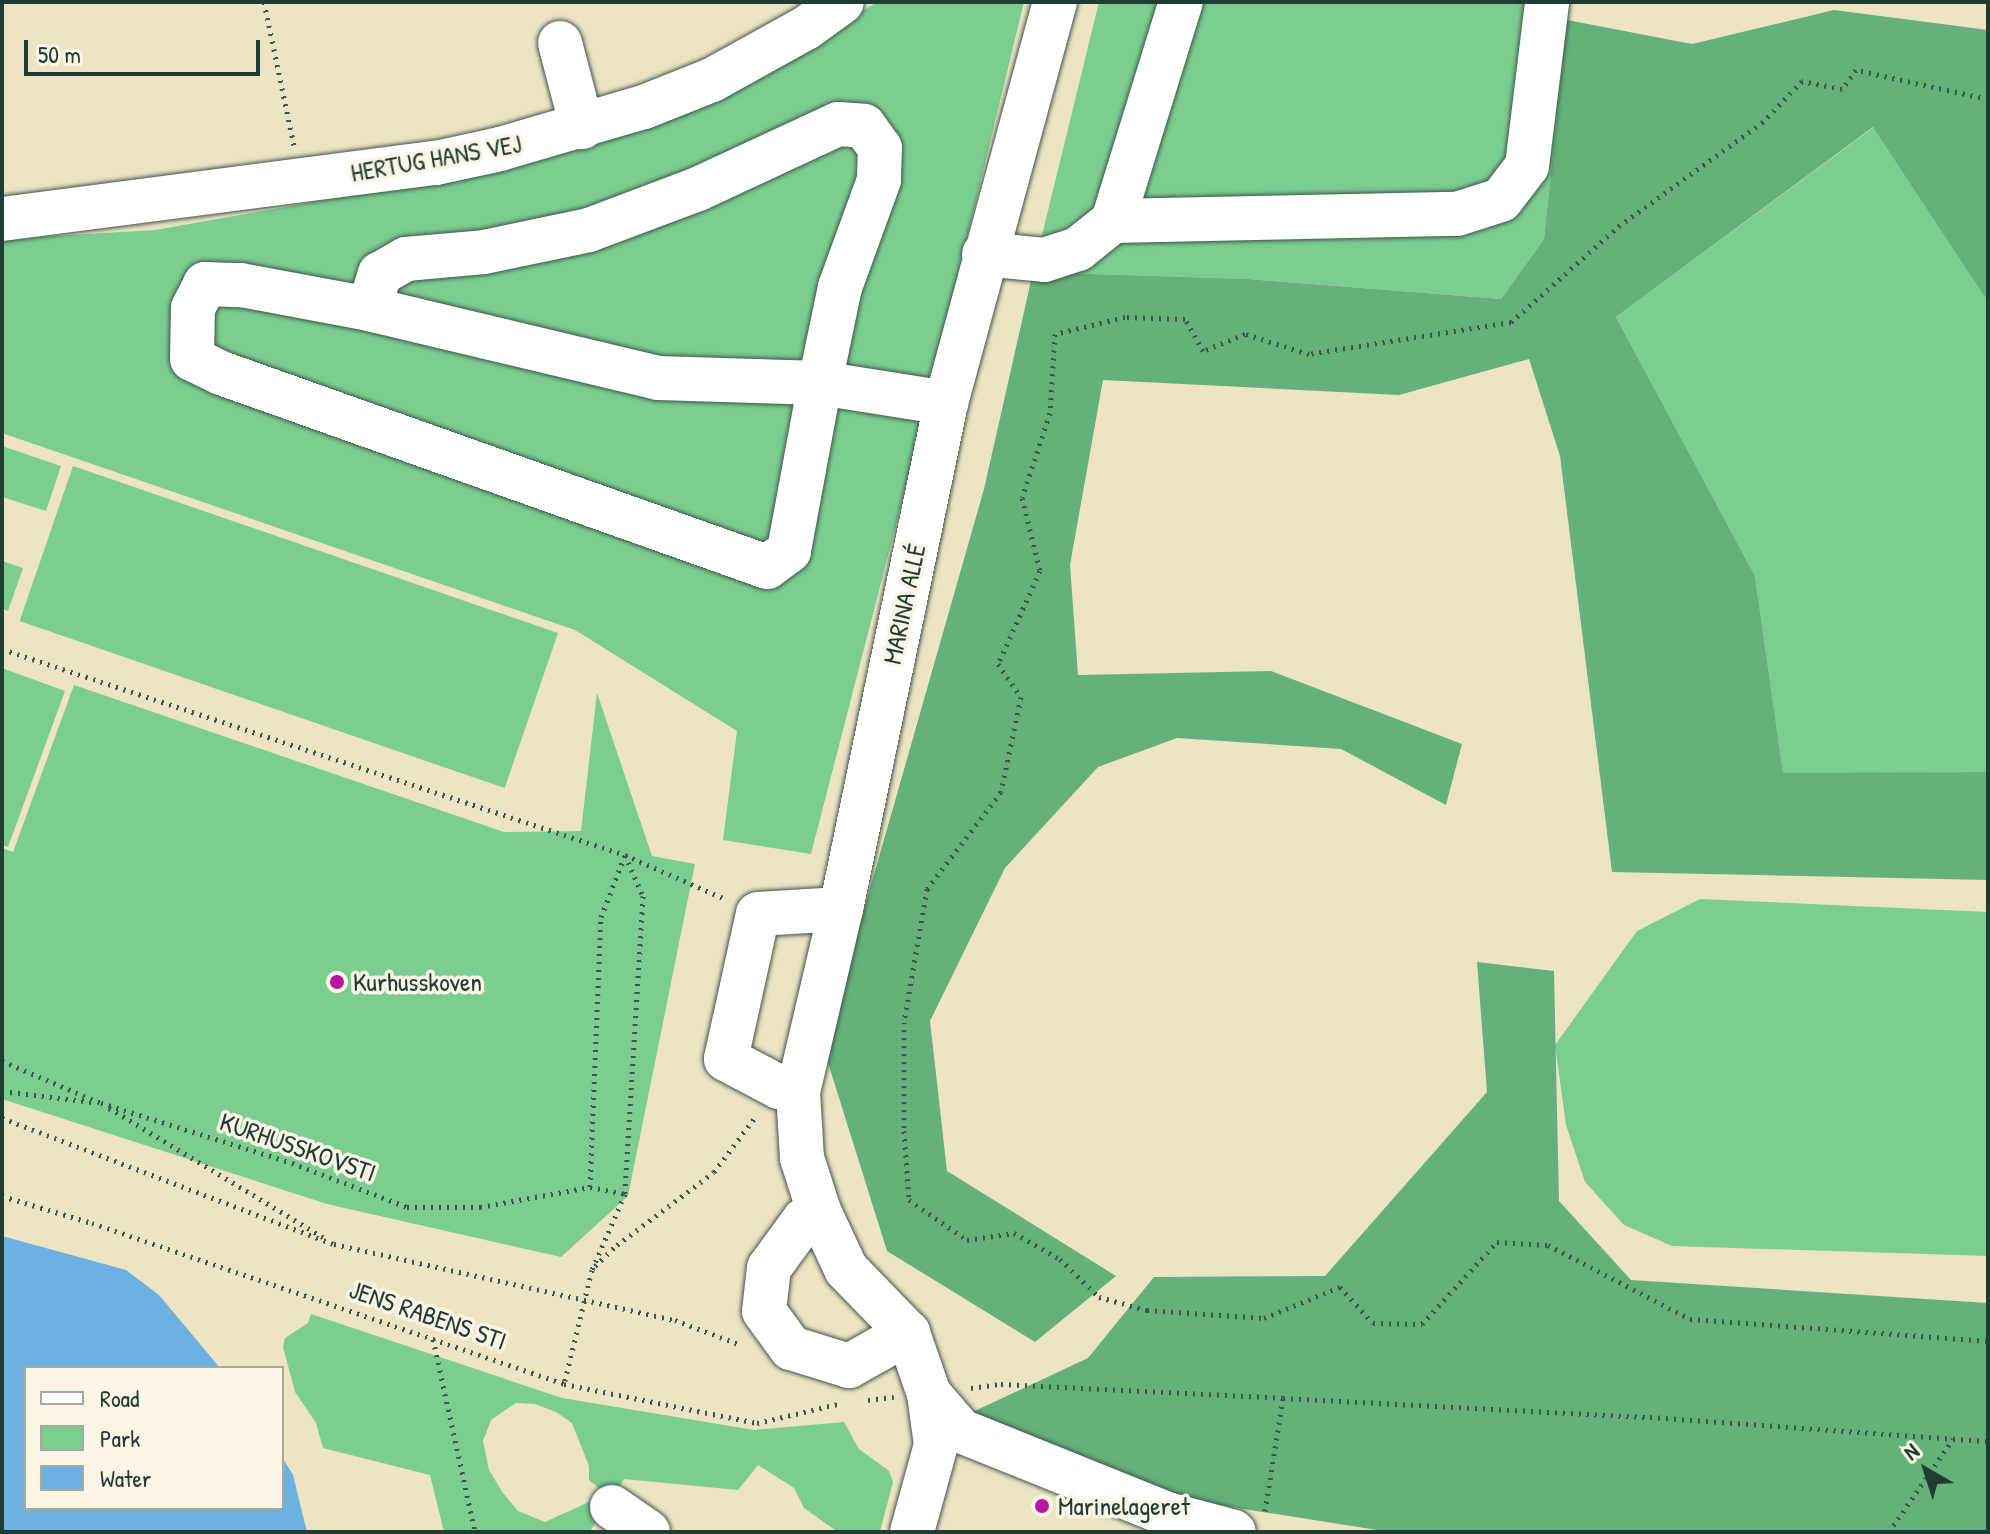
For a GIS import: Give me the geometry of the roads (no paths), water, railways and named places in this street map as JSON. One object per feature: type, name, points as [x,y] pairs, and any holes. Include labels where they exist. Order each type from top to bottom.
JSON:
[{"type":"street","name":"HERTUG HANS VEJ","points":[[2,219],[436,163],[582,127],[712,80],[806,28],[842,2]]},
{"type":"street","name":"MARINA ALLÉ","points":[[912,1532],[936,1445],[929,1394],[908,1333],[846,1269],[819,1211],[802,1158],[788,1089],[841,909],[943,415],[984,254],[1055,2]]},
{"type":"street","points":[[984,254],[1044,260],[1078,249],[1113,221],[1181,2]]},
{"type":"street","points":[[1113,221],[1457,214],[1501,200],[1527,166],[1547,2]]},
{"type":"street","points":[[560,43],[582,127]]},
{"type":"street","points":[[369,309],[380,274],[406,259],[484,252],[589,230],[698,189],[838,124],[864,126],[880,148],[879,180],[840,287],[818,393],[789,551],[767,567],[221,373],[192,359],[193,308],[205,284],[241,285],[369,309],[658,378],[818,393],[943,415]]},
{"type":"street","points":[[788,1089],[726,1059],[758,914],[841,909]]},
{"type":"street","points":[[819,1211],[804,1220],[769,1268],[764,1311],[782,1336],[791,1348],[849,1366],[908,1333]]},
{"type":"street","name":"MARINA ALLÉ","points":[[929,1394],[961,1431],[1167,1514],[1249,1524]]},
{"type":"street","points":[[612,1507],[648,1532]]},
{"type":"water","points":[[2,1236],[126,1270],[159,1295],[218,1366],[24,1366],[24,1510],[284,1510],[284,1460],[293,1475],[307,1532],[2,1532]]},
{"type":"place","name":"Kurhusskoven","points":[[337,982]]},
{"type":"place","name":"Marinelageret","points":[[1042,1506]]}]
